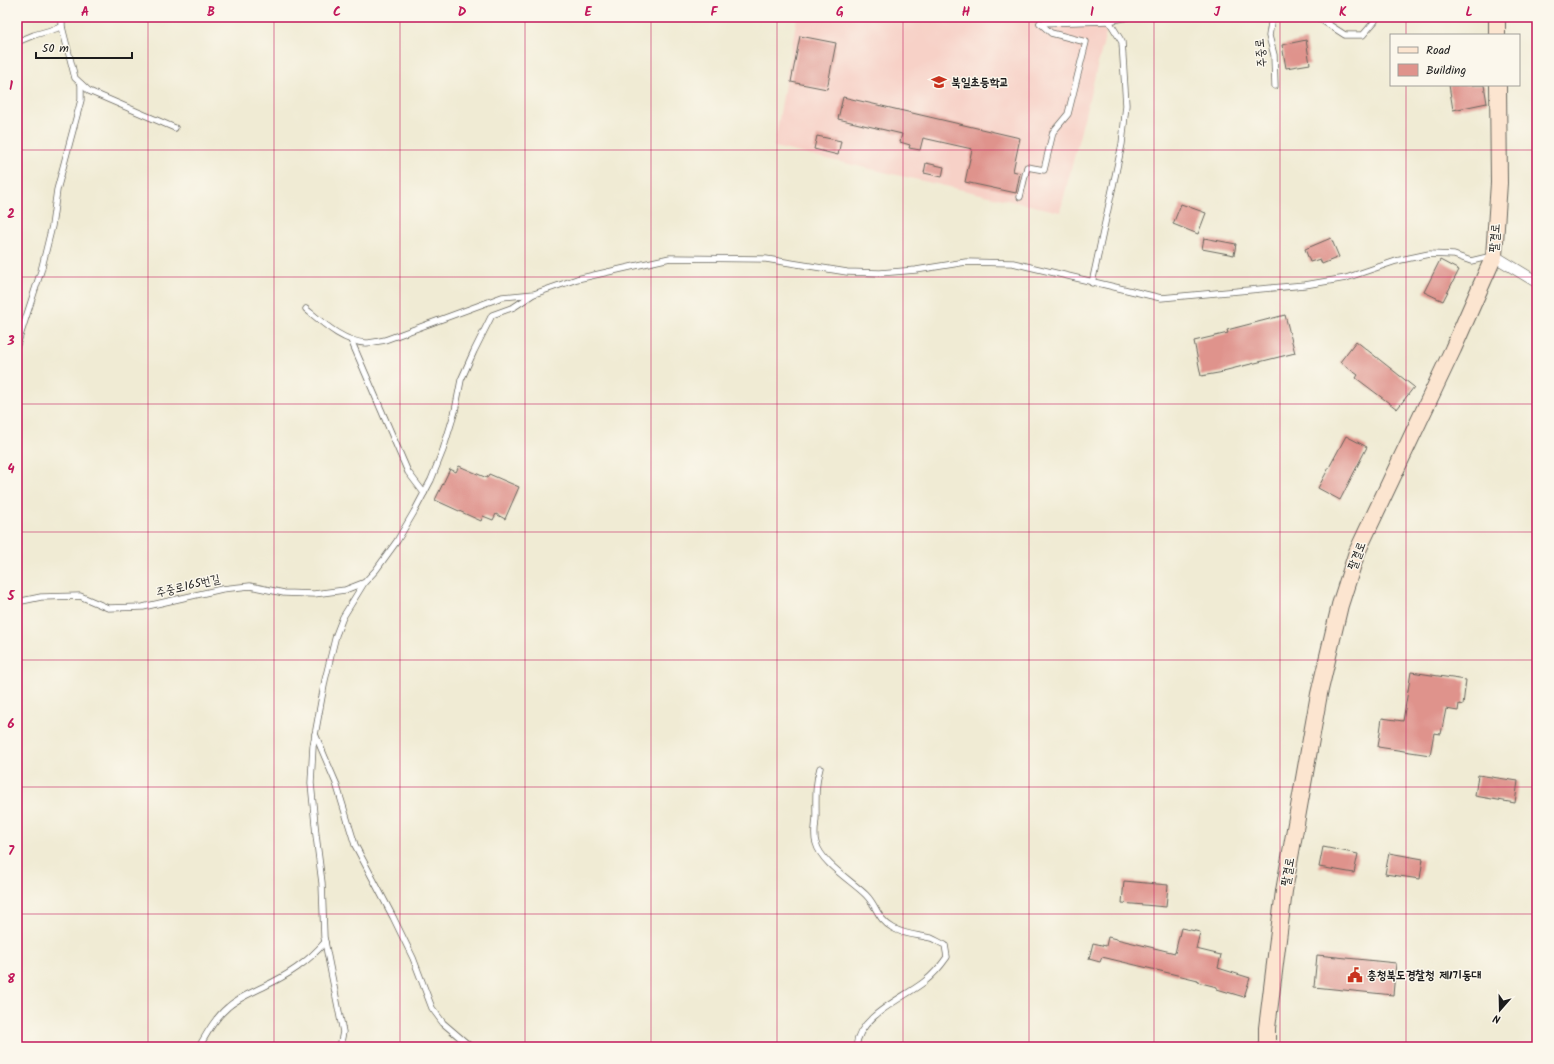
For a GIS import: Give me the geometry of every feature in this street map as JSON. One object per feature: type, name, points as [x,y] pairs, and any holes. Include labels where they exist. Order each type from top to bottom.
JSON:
[{"type":"street","points":[[1497,17],[1497,34]]},
{"type":"street","name":"팔결로","points":[[1267,1047],[1284,891],[1319,694],[1340,606],[1357,552],[1453,349],[1494,256],[1499,183],[1498,86]]},
{"type":"street","points":[[1494,256],[1537,282]]},
{"type":"lane","points":[[62,17],[62,28],[75,78],[89,91],[175,128]]},
{"type":"lane","points":[[1020,197],[1027,167],[1044,170],[1053,132],[1068,114],[1086,42],[1051,33],[1040,23],[1109,21],[1128,17]]},
{"type":"lane","name":"주중로","points":[[1272,17],[1269,36],[1274,55],[1275,86]]},
{"type":"lane","points":[[1317,17],[1345,35],[1362,35],[1375,21],[1376,17]]},
{"type":"lane","points":[[1092,283],[1122,144],[1126,105],[1122,42],[1109,21]]},
{"type":"lane","points":[[17,42],[34,35],[62,28]]},
{"type":"lane","points":[[17,345],[41,271],[52,226],[57,190],[81,100],[82,84]]},
{"type":"lane","points":[[306,309],[337,333],[352,340],[367,343],[385,340],[502,297],[534,294],[577,280],[670,258],[766,259],[847,272],[880,273],[916,270],[966,262],[1013,263],[1160,298],[1312,284],[1346,278],[1396,261],[1429,254],[1454,255],[1471,261],[1494,256]]},
{"type":"lane","points":[[340,1047],[343,1032],[325,942],[322,883],[311,783],[315,734],[325,680],[336,635],[343,618],[364,583],[376,570],[397,541],[424,493],[443,450],[455,411],[461,380],[474,350],[492,316],[514,307],[534,294]]},
{"type":"lane","points":[[352,340],[408,472],[424,493]]},
{"type":"lane","name":"주중로165번길","points":[[17,602],[41,597],[80,596],[108,608],[143,608],[222,589],[250,586],[284,593],[314,594],[345,590],[364,583]]},
{"type":"lane","points":[[315,734],[336,783],[355,845],[397,924],[413,958],[432,1008],[443,1023],[471,1047]]},
{"type":"lane","points":[[820,768],[816,780],[815,843],[822,855],[834,869],[855,884],[871,900],[879,916],[892,927],[903,932],[932,939],[938,942],[945,946],[947,957],[925,982],[890,1004],[869,1022],[861,1033],[856,1047]]},
{"type":"lane","points":[[199,1047],[217,1018],[228,1006],[300,967],[313,956],[325,942]]},
{"type":"shaded area","name":"북일초등학교","points":[[797,17],[1110,17],[1060,212],[774,147]]},
{"type":"building","points":[[800,36],[836,43],[827,89],[791,82]]},
{"type":"building","points":[[1306,40],[1310,64],[1286,68],[1282,45]]},
{"type":"building","points":[[1449,86],[1484,86],[1487,103],[1453,110]]},
{"type":"building","points":[[843,97],[1020,138],[1013,171],[1020,173],[1016,193],[965,182],[972,149],[923,138],[920,150],[909,148],[910,145],[900,142],[902,134],[838,119]]},
{"type":"building","points":[[817,136],[841,141],[838,155],[814,149]]},
{"type":"building","points":[[926,163],[944,167],[942,177],[924,173]]},
{"type":"building","points":[[1181,204],[1206,213],[1198,234],[1173,224]]},
{"type":"building","points":[[1204,238],[1236,244],[1234,255],[1202,249]]},
{"type":"building","points":[[1331,238],[1339,257],[1322,264],[1320,259],[1310,262],[1305,249]]},
{"type":"building","points":[[1440,260],[1459,270],[1443,301],[1424,292]]},
{"type":"building","points":[[1285,315],[1295,353],[1223,371],[1224,372],[1201,376],[1194,341],[1228,333],[1227,330]]},
{"type":"building","points":[[1356,341],[1414,387],[1397,409],[1356,378],[1358,375],[1340,362]]},
{"type":"building","points":[[1346,436],[1367,447],[1340,500],[1318,488]]},
{"type":"building","points":[[459,466],[487,478],[489,474],[519,487],[505,519],[496,514],[493,520],[483,516],[481,521],[435,500],[450,469],[456,472]]},
{"type":"building","points":[[1411,672],[1466,680],[1463,705],[1459,704],[1458,711],[1446,709],[1441,734],[1434,733],[1430,755],[1378,747],[1382,718],[1403,721]]},
{"type":"building","points":[[1478,775],[1518,781],[1515,803],[1475,796]]},
{"type":"building","points":[[1323,847],[1358,854],[1354,873],[1319,867]]},
{"type":"building","points":[[1389,853],[1423,859],[1420,879],[1385,874]]},
{"type":"building","points":[[1124,881],[1168,885],[1166,907],[1122,903]]},
{"type":"building","points":[[1181,928],[1200,932],[1196,949],[1221,955],[1218,968],[1250,978],[1244,997],[1217,989],[1217,987],[1197,982],[1198,980],[1102,957],[1100,962],[1089,959],[1093,943],[1106,946],[1108,937],[1175,953]]},
{"type":"building","name":"충청북도경찰청 제1기동대","points":[[1317,955],[1396,963],[1393,995],[1314,987]]},
{"type":"place","name":"북일초등학교","points":[[939,82]]},
{"type":"place","name":"충청북도경찰청 제1기동대","points":[[1355,975]]}]
